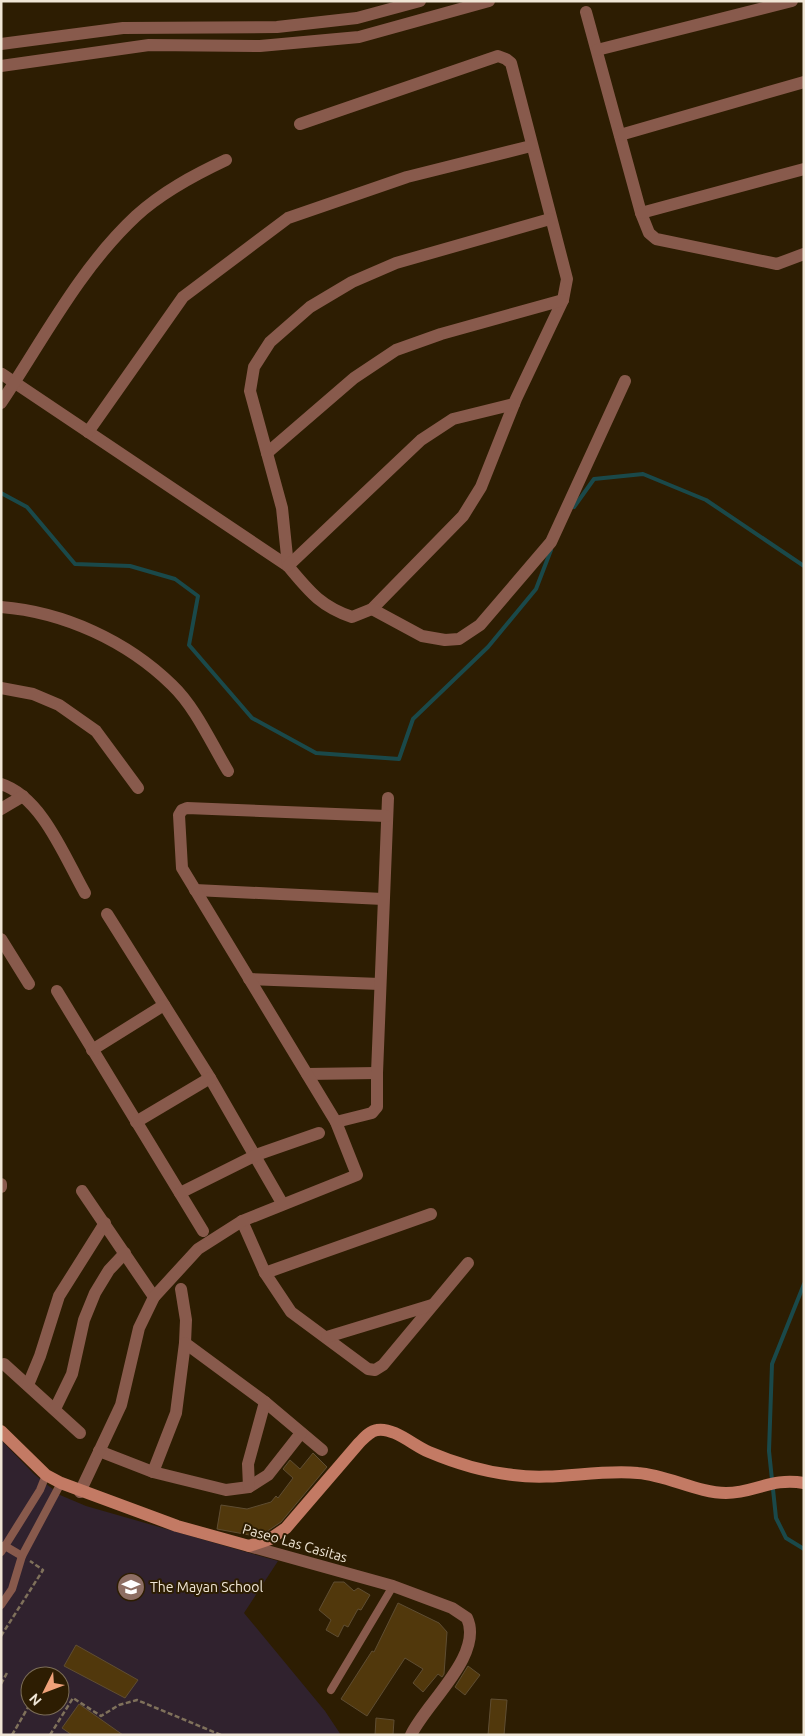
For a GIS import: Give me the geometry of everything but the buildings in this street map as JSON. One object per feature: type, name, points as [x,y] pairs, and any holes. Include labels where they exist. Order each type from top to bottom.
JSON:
[{"type":"street","points":[[1,44],[124,28],[277,27],[357,18],[420,1]]},
{"type":"street","points":[[1,66],[149,45],[260,46],[359,37],[489,1]]},
{"type":"street","points":[[596,50],[792,1]]},
{"type":"street","points":[[586,12],[641,213],[649,233],[656,239],[777,264],[804,254]]},
{"type":"street","points":[[2,374],[288,566],[310,592],[331,609],[352,617],[372,609],[463,516],[481,487],[514,404],[564,300],[567,280],[511,63],[506,59],[498,56],[300,124]]},
{"type":"street","points":[[620,135],[804,82]]},
{"type":"street","points":[[88,432],[183,298],[288,218],[407,177],[531,146]]},
{"type":"street","points":[[1,404],[92,264],[136,216],[183,181],[226,160]]},
{"type":"street","points":[[641,213],[804,169]]},
{"type":"street","points":[[288,566],[282,508],[250,391],[254,367],[270,342],[310,307],[352,282],[396,262],[550,219]]},
{"type":"street","points":[[267,453],[354,378],[396,350],[441,334],[564,300]]},
{"type":"street","points":[[372,609],[422,636],[445,640],[460,639],[480,625],[551,542],[625,381]]},
{"type":"street","points":[[288,566],[421,440],[453,418],[514,404]]},
{"type":"street","points":[[1,607],[58,618],[107,637],[131,651],[172,685],[189,706],[228,771]]},
{"type":"street","points":[[1,688],[33,694],[59,705],[96,731],[138,788]]},
{"type":"street","points":[[1,784],[23,796],[38,811],[85,893]]},
{"type":"street","points":[[1,810],[23,796]]},
{"type":"street","points":[[336,1122],[375,1110],[377,1107],[388,798]]},
{"type":"street","points":[[80,1492],[121,1405],[139,1328],[154,1297],[198,1249],[242,1221],[282,1203],[356,1177],[336,1122],[182,868],[179,815],[182,810],[187,808],[386,816]]},
{"type":"street","points":[[195,890],[383,899]]},
{"type":"street","points":[[107,914],[210,1078],[282,1203]]},
{"type":"street","points":[[1,939],[29,984]]},
{"type":"street","points":[[249,979],[380,984]]},
{"type":"street","points":[[57,991],[203,1231]]},
{"type":"street","points":[[92,1050],[164,1005]]},
{"type":"street","points":[[306,1074],[377,1073]]},
{"type":"street","points":[[136,1122],[210,1078]]},
{"type":"street","points":[[180,1193],[256,1155],[319,1133]]},
{"type":"street","points":[[82,1192],[154,1297]]},
{"type":"street","points":[[265,1274],[431,1214]]},
{"type":"street","points":[[242,1221],[265,1274],[291,1312],[368,1369],[375,1370],[383,1365],[468,1263]]},
{"type":"street","points":[[28,1385],[40,1356],[59,1296],[105,1223]]},
{"type":"street","points":[[54,1409],[72,1374],[84,1320],[95,1293],[109,1270],[125,1253]]},
{"type":"street","points":[[153,1472],[176,1414],[186,1343],[186,1320],[181,1288]]},
{"type":"street","points":[[327,1337],[433,1304]]},
{"type":"street","points":[[186,1343],[265,1402],[322,1450]]},
{"type":"street","points":[[4,1364],[80,1433]]},
{"type":"street","points":[[249,1486],[248,1464],[265,1402]]},
{"type":"street","points":[[249,1546],[270,1540],[286,1528],[359,1443],[377,1430],[387,1431],[428,1451],[462,1464],[512,1475],[551,1478],[637,1472],[655,1475],[714,1492],[725,1493],[783,1480],[804,1483]]},
{"type":"street","name":"Paseo Las Casitas","points":[[1,1431],[46,1475],[80,1492],[177,1526],[393,1586],[452,1608],[467,1618],[470,1628],[465,1656],[418,1722],[411,1735]]},
{"type":"street","points":[[99,1451],[153,1472],[226,1490],[249,1486],[268,1475],[301,1433]]},
{"type":"lane","points":[[22,1556],[3,1548],[40,1490],[46,1475]]},
{"type":"lane","points":[[1,1605],[12,1590],[22,1556],[61,1483]]},
{"type":"lane","points":[[331,1690],[393,1586]]},
{"type":"path","points":[[1,1636],[43,1570],[22,1556]]},
{"type":"path","points":[[1,1684],[8,1672]]},
{"type":"path","points":[[50,1735],[73,1698],[101,1716],[119,1705],[137,1700],[221,1735]]},
{"type":"path","points":[[12,1735],[23,1716]]},
{"type":"shaded area","name":"The Mayan School","points":[[1,1440],[34,1474],[60,1495],[86,1506],[278,1561],[244,1613],[325,1711],[341,1735],[1,1735]]},
{"type":"waterway","points":[[574,507],[594,479],[643,474],[706,500],[804,566]]},
{"type":"waterway","points":[[1,493],[27,507],[75,564],[130,566],[175,579],[198,596],[189,645],[252,718],[316,753],[399,759],[413,719],[488,647],[536,589],[551,550]]},
{"type":"waterway","points":[[804,1284],[772,1364],[769,1451],[776,1518],[786,1538],[804,1549]]},
{"type":"place","name":"The Mayan School","points":[[131,1587]]}]
